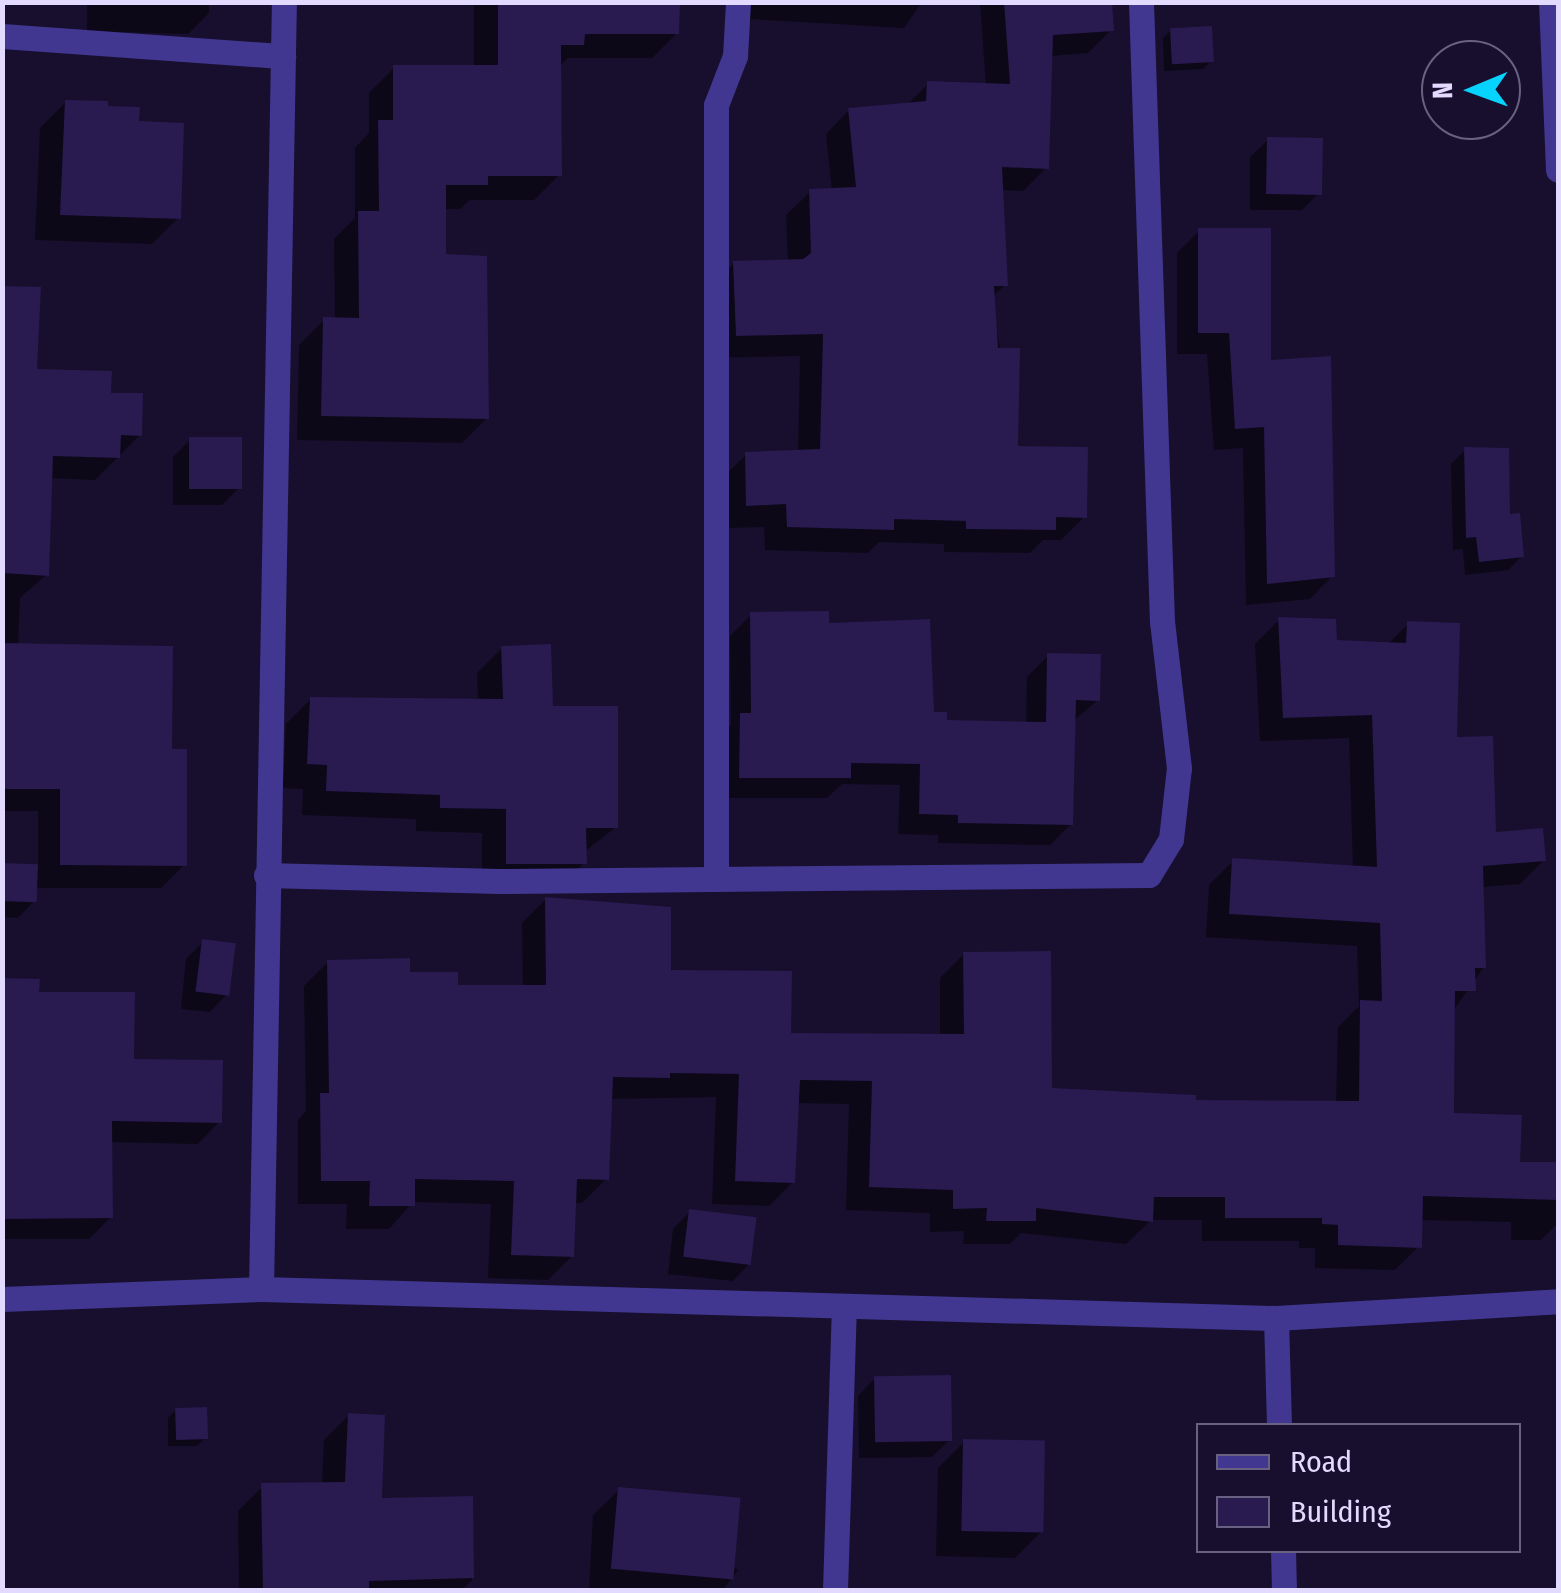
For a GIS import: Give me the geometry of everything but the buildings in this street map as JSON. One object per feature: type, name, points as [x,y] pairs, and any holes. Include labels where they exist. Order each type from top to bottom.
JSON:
[{"type":"street","points":[[261,1289],[284,2]]},
{"type":"street","points":[[716,876],[716,105],[734,56],[738,2]]},
{"type":"street","points":[[266,874],[499,881],[1149,875],[1170,838],[1178,768],[1161,602],[1141,2]]},
{"type":"street","points":[[1550,2],[1558,170]]},
{"type":"street","points":[[2,36],[284,56]]},
{"type":"street","points":[[2,1299],[261,1289],[1276,1318],[1558,1302]]},
{"type":"street","points":[[835,1590],[844,1308]]},
{"type":"street","points":[[1276,1318],[1279,1423]]},
{"type":"street","points":[[1283,1553],[1284,1590]]}]
